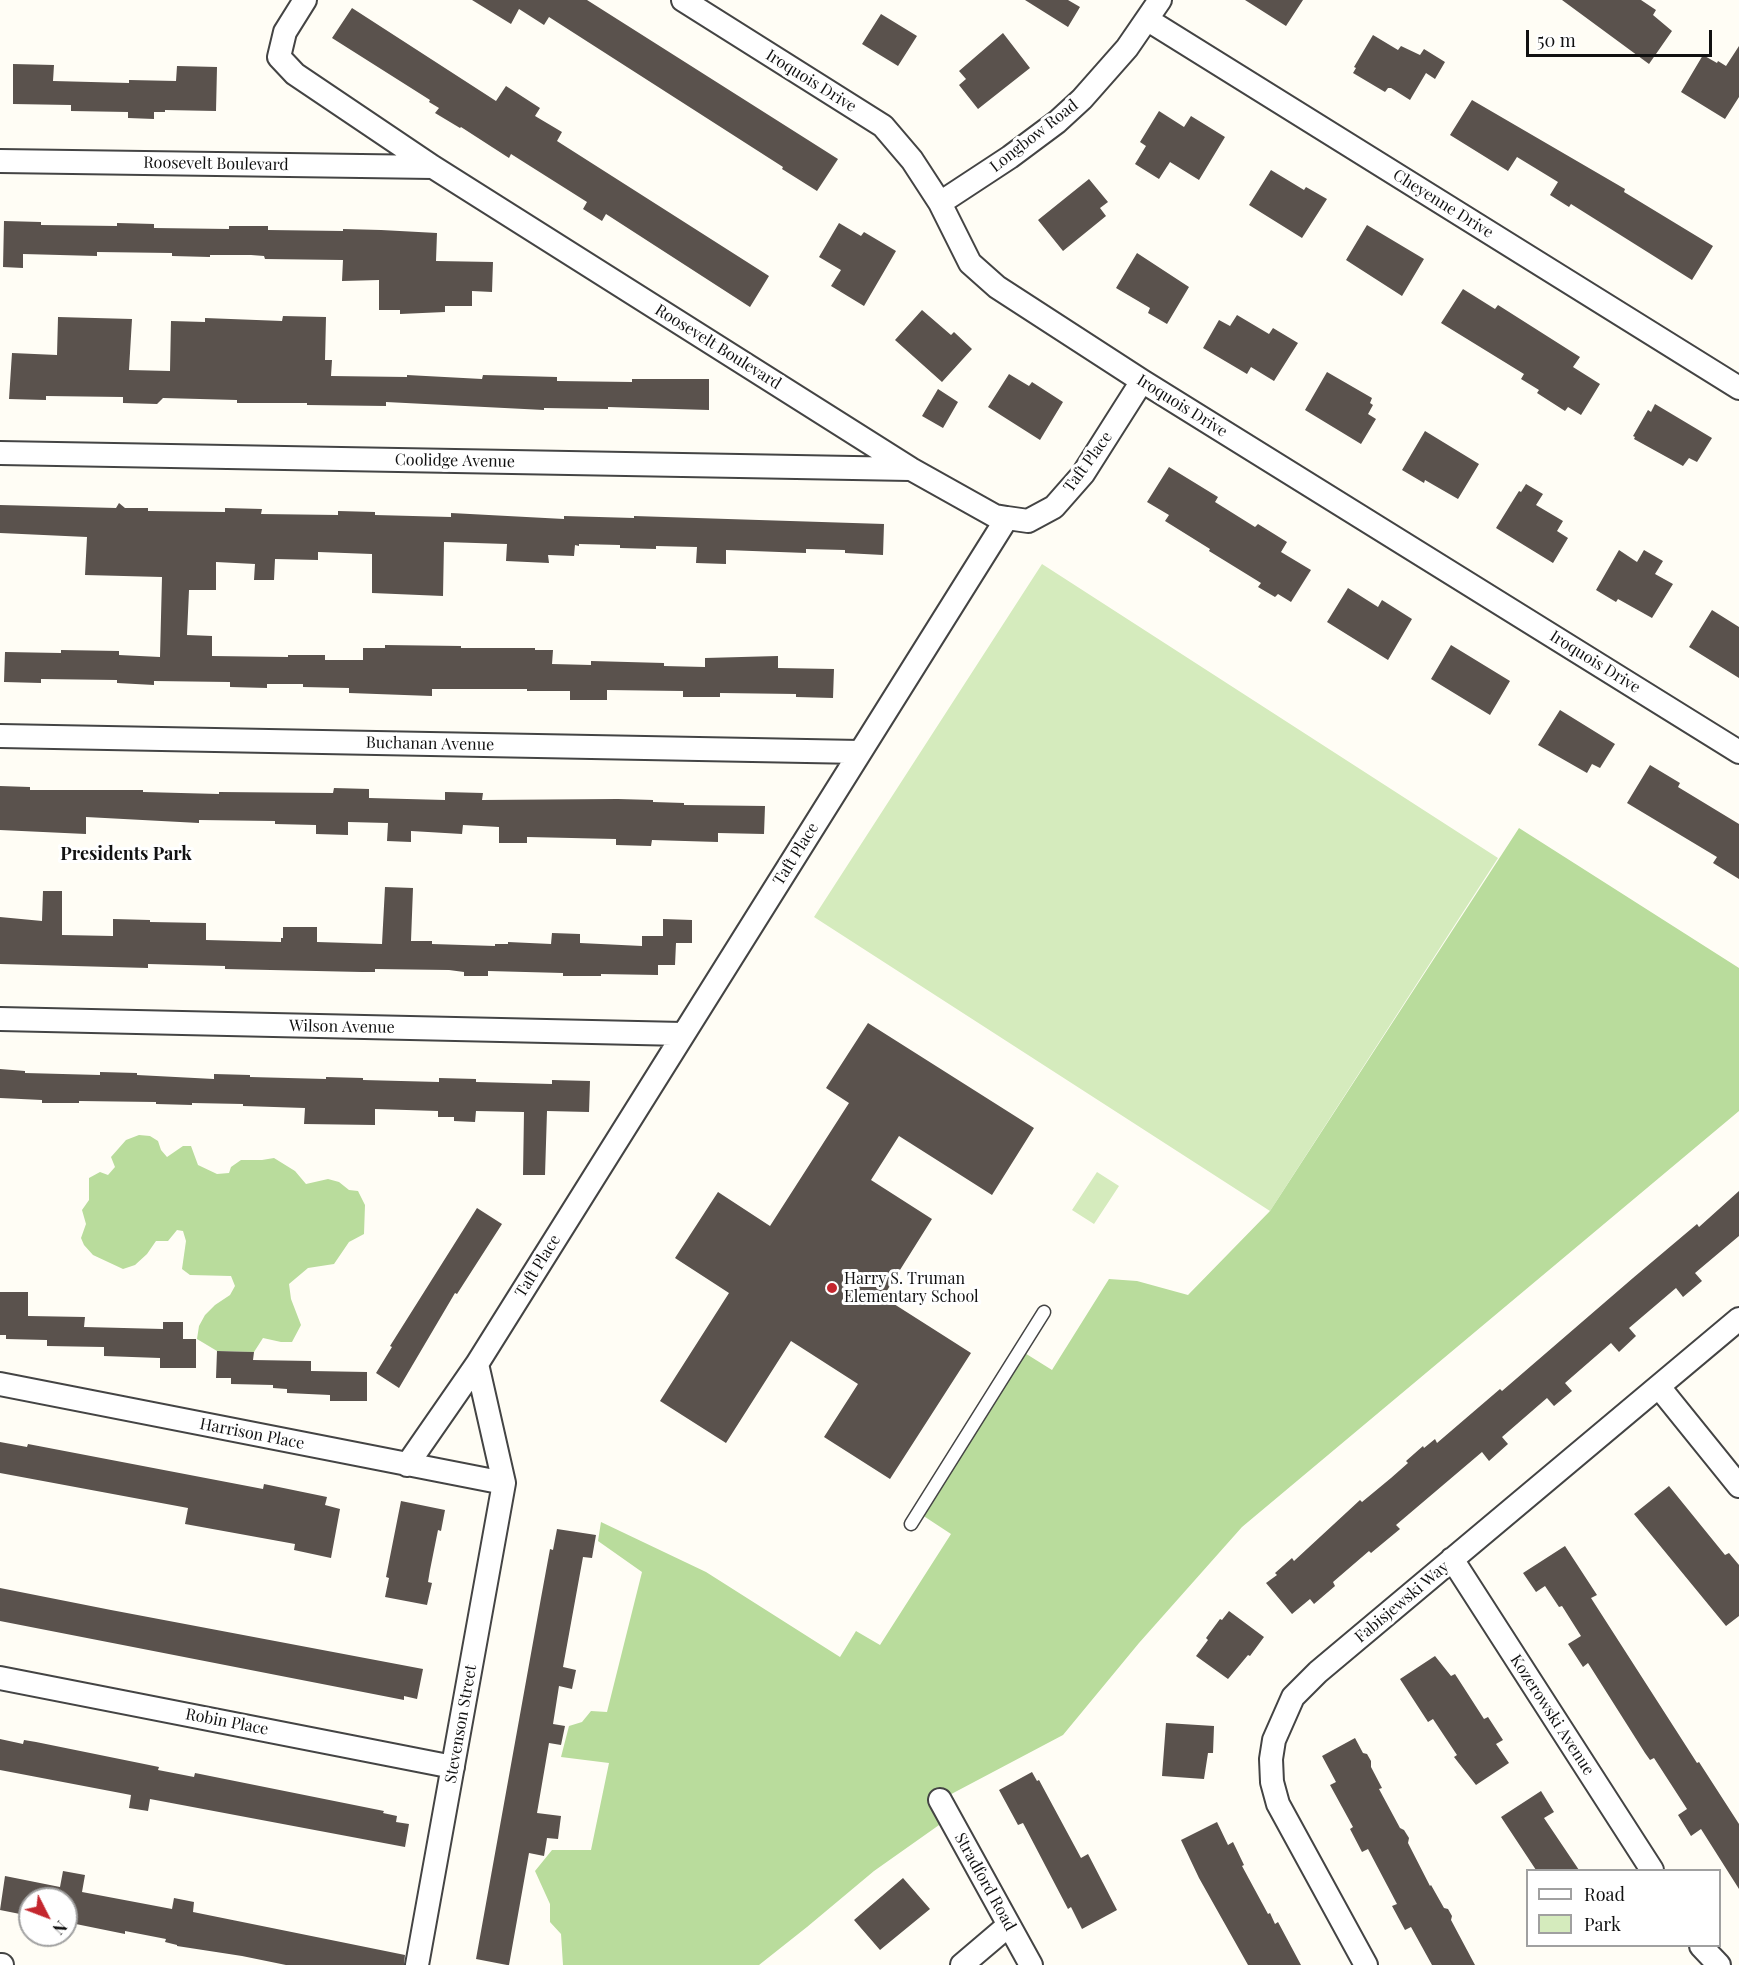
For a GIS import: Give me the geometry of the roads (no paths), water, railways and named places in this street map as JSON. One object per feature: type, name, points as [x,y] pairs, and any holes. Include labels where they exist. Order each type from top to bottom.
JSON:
[{"type":"street","name":"Roosevelt Boulevard","points":[[305,0],[285,32],[279,57],[295,74],[433,167],[911,469],[995,516],[1007,518]]},
{"type":"street","name":"Iroquois Drive","points":[[683,0],[706,6],[883,126],[912,160],[940,203],[970,263],[997,287],[1142,381],[1739,752]]},
{"type":"street","name":"Longbow Road","points":[[940,203],[1010,157],[1057,122],[1104,75],[1127,48],[1160,0]]},
{"type":"street","name":"Cheyenne Drive","points":[[1148,20],[1739,388]]},
{"type":"street","name":"Roosevelt Boulevard","points":[[0,161],[433,167]]},
{"type":"street","name":"Taft Place","points":[[407,1465],[477,1364],[1007,518],[1028,521],[1054,507],[1083,474],[1142,381]]},
{"type":"street","name":"Coolidge Avenue","points":[[0,453],[911,469]]},
{"type":"street","name":"Buchanan Avenue","points":[[0,736],[860,752]]},
{"type":"street","name":"Wilson Avenue","points":[[0,1019],[683,1034]]},
{"type":"street","name":"Fabisjewski Way","points":[[1366,1965],[1278,1803],[1272,1782],[1271,1759],[1274,1740],[1293,1697],[1318,1672],[1739,1319]]},
{"type":"street","points":[[477,1364],[504,1483]]},
{"type":"street","name":"Harrison Place","points":[[0,1384],[504,1483]]},
{"type":"street","points":[[1659,1388],[1739,1486]]},
{"type":"street","name":"Stevenson Street","points":[[417,1965],[504,1483]]},
{"type":"street","name":"Kozerowski Avenue","points":[[1452,1559],[1651,1869]]},
{"type":"street","name":"Robin Place","points":[[0,1678],[453,1767]]},
{"type":"street","name":"Stradford Road","points":[[940,1800],[1031,1965]]},
{"type":"street","points":[[962,1965],[1009,1925]]},
{"type":"street","points":[[1702,1947],[1719,1965]]},
{"type":"lane","points":[[911,1524],[1044,1312]]},
{"type":"place","name":"Harry S. Truman Elementary School","points":[[832,1288]]},
{"type":"district","name":"Presidents Park","points":[[126,854]]}]
